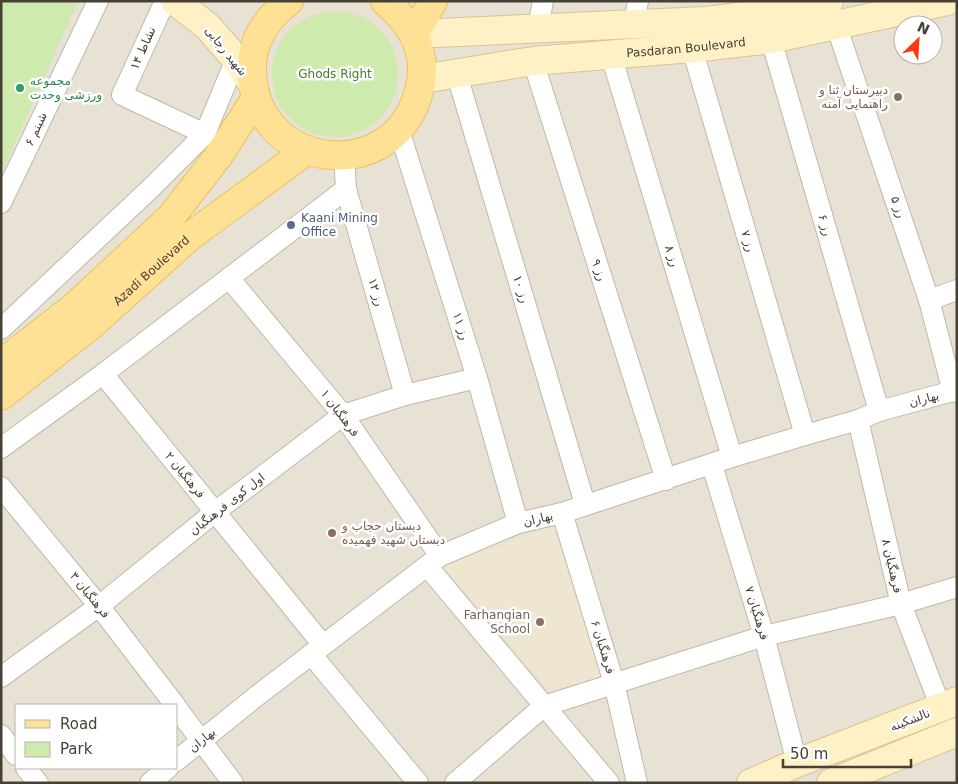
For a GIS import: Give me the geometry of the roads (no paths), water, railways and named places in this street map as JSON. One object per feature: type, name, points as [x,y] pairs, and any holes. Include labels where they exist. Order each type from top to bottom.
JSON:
[{"type":"main road","name":"شهید رجایی","points":[[175,1],[207,26],[236,59],[254,91]]},
{"type":"main road","points":[[289,1],[275,12],[260,33],[252,57],[254,91],[267,121],[284,139],[306,151],[325,156],[344,156],[364,152],[383,144],[399,130],[415,107],[422,79],[421,56],[414,34],[401,15],[385,1]]},
{"type":"main road","points":[[414,34],[433,1]]},
{"type":"main road","name":"Pasdaran Boulevard","points":[[414,34],[538,28],[636,12],[706,21],[782,6],[832,13],[947,1]]},
{"type":"main road","name":"Pasdaran Boulevard","points":[[422,79],[533,61],[771,40],[832,13]]},
{"type":"main road","name":"Azadi Boulevard","points":[[1,396],[90,326],[180,227],[254,91]]},
{"type":"main road","name":"Azadi Boulevard","points":[[1,364],[74,306],[180,227],[306,151]]},
{"type":"main road","name":"نالشکینه","points":[[751,783],[797,763],[949,704]]},
{"type":"main road","points":[[831,783],[957,732]]},
{"type":"street","name":"شبنم ۶","points":[[1,203],[98,1]]},
{"type":"street","name":"نشاط ۱۴","points":[[165,1],[122,95],[205,134]]},
{"type":"street","points":[[538,28],[543,1]]},
{"type":"street","name":"رز ۵","points":[[832,13],[929,300],[955,391]]},
{"type":"street","name":"رز ۶","points":[[771,40],[879,411]]},
{"type":"street","name":"رز ۷","points":[[692,48],[805,434]]},
{"type":"street","name":"رز ۸","points":[[611,55],[732,457]]},
{"type":"street","points":[[1,329],[152,187],[205,134],[236,59]]},
{"type":"street","name":"رز ۹","points":[[533,61],[666,480]]},
{"type":"street","name":"رز ۱۰","points":[[457,74],[585,504]]},
{"type":"street","name":"رز ۱۱","points":[[399,130],[477,378],[518,523]]},
{"type":"street","name":"رز ۱۲","points":[[344,156],[346,189],[405,395]]},
{"type":"street","points":[[1,448],[103,374],[346,189]]},
{"type":"street","name":"فرهنگیان ۱","points":[[229,278],[343,415],[434,561],[544,706],[609,783]]},
{"type":"street","points":[[929,300],[957,290]]},
{"type":"street","name":"فرهنگیان ۲","points":[[103,374],[215,512],[418,783]]},
{"type":"street","name":"اول کوی فرهنگیان","points":[[1,677],[99,606],[215,512],[343,415],[405,395],[477,378]]},
{"type":"street","name":"بهاران","points":[[178,759],[434,561],[518,523],[562,513],[805,434],[858,420],[879,411],[955,391]]},
{"type":"street","name":"فرهنگیان ۸","points":[[858,420],[901,604],[949,704]]},
{"type":"street","name":"فرهنگیان ۷","points":[[712,465],[764,636],[797,763]]},
{"type":"street","name":"فرهنگیان ۳","points":[[1,487],[99,606],[173,704]]},
{"type":"street","name":"فرهنگیان ۶","points":[[562,513],[614,684],[637,783]]},
{"type":"street","points":[[455,783],[544,706],[764,636],[901,604],[957,587]]},
{"type":"street","name":"فرهنگیان ۳","points":[[178,710],[233,783]]},
{"type":"street","points":[[1,735],[15,754]]},
{"type":"street","points":[[27,769],[38,783]]},
{"type":"street","points":[[150,783],[167,769]]},
{"type":"place","name":"مجموعه ورزشی وحدت","points":[[20,88]]},
{"type":"place","name":"دبیرستان ثنا و راهنمایی آمنه","points":[[898,97]]},
{"type":"place","name":"Kaani Mining Office","points":[[291,225]]},
{"type":"place","name":"دبستان حجاب و دبستان شهید فهمیده","points":[[332,533]]},
{"type":"place","name":"Farhangian School","points":[[540,622]]},
{"type":"park label","name":"Ghods Right","points":[[335,74]]}]
